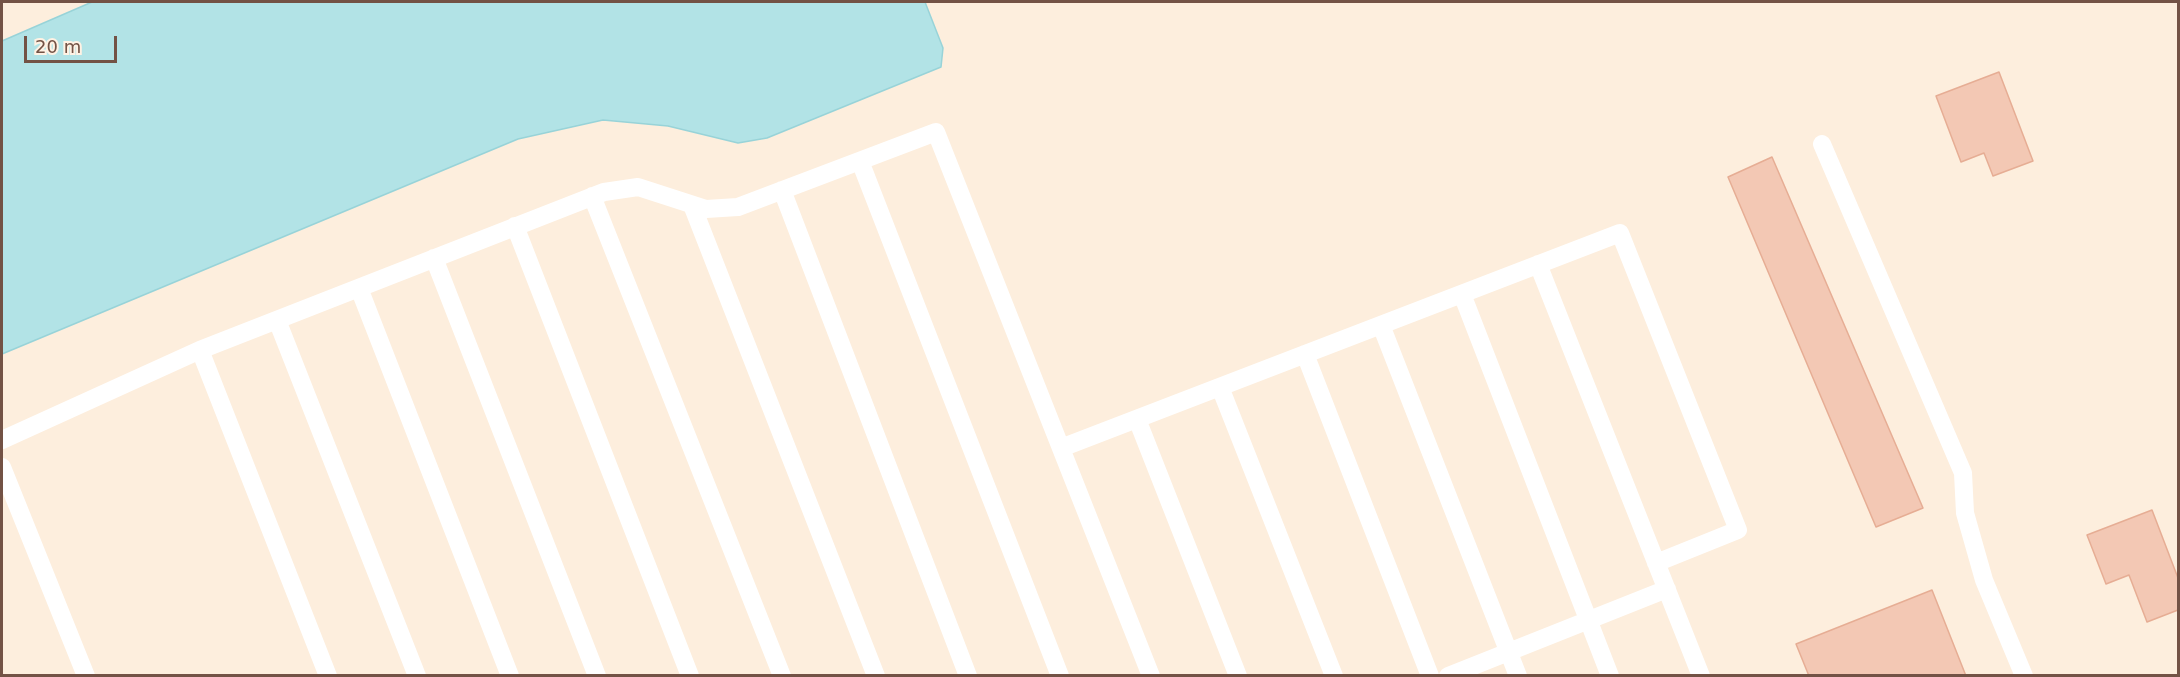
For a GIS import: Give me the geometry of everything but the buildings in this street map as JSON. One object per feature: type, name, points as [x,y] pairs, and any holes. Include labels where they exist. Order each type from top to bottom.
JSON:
[{"type":"lane","points":[[2,440],[200,350],[592,196],[638,187],[706,209],[738,207],[936,132],[1151,675]]},
{"type":"lane","points":[[1822,144],[1963,473],[1965,513],[1984,580],[2024,675]]},
{"type":"lane","points":[[860,161],[1060,675]]},
{"type":"lane","points":[[782,190],[969,675]]},
{"type":"lane","points":[[592,196],[782,675]]},
{"type":"lane","points":[[692,205],[876,675]]},
{"type":"lane","points":[[515,226],[690,675]]},
{"type":"lane","points":[[1061,448],[1620,232],[1738,530],[1656,563]]},
{"type":"lane","points":[[434,258],[597,675]]},
{"type":"lane","points":[[1538,264],[1701,675]]},
{"type":"lane","points":[[359,288],[510,675]]},
{"type":"lane","points":[[1462,294],[1610,675]]},
{"type":"lane","points":[[277,320],[417,675]]},
{"type":"lane","points":[[1381,325],[1518,675]]},
{"type":"lane","points":[[200,350],[328,675]]},
{"type":"lane","points":[[1305,354],[1430,675]]},
{"type":"lane","points":[[1220,387],[1334,675]]},
{"type":"lane","points":[[1137,419],[1238,675]]},
{"type":"lane","points":[[2,467],[87,675]]},
{"type":"lane","points":[[1448,675],[1667,589]]},
{"type":"water","points":[[92,2],[925,2],[943,48],[941,67],[767,138],[738,143],[668,126],[603,120],[518,139],[2,354],[2,41]]}]
